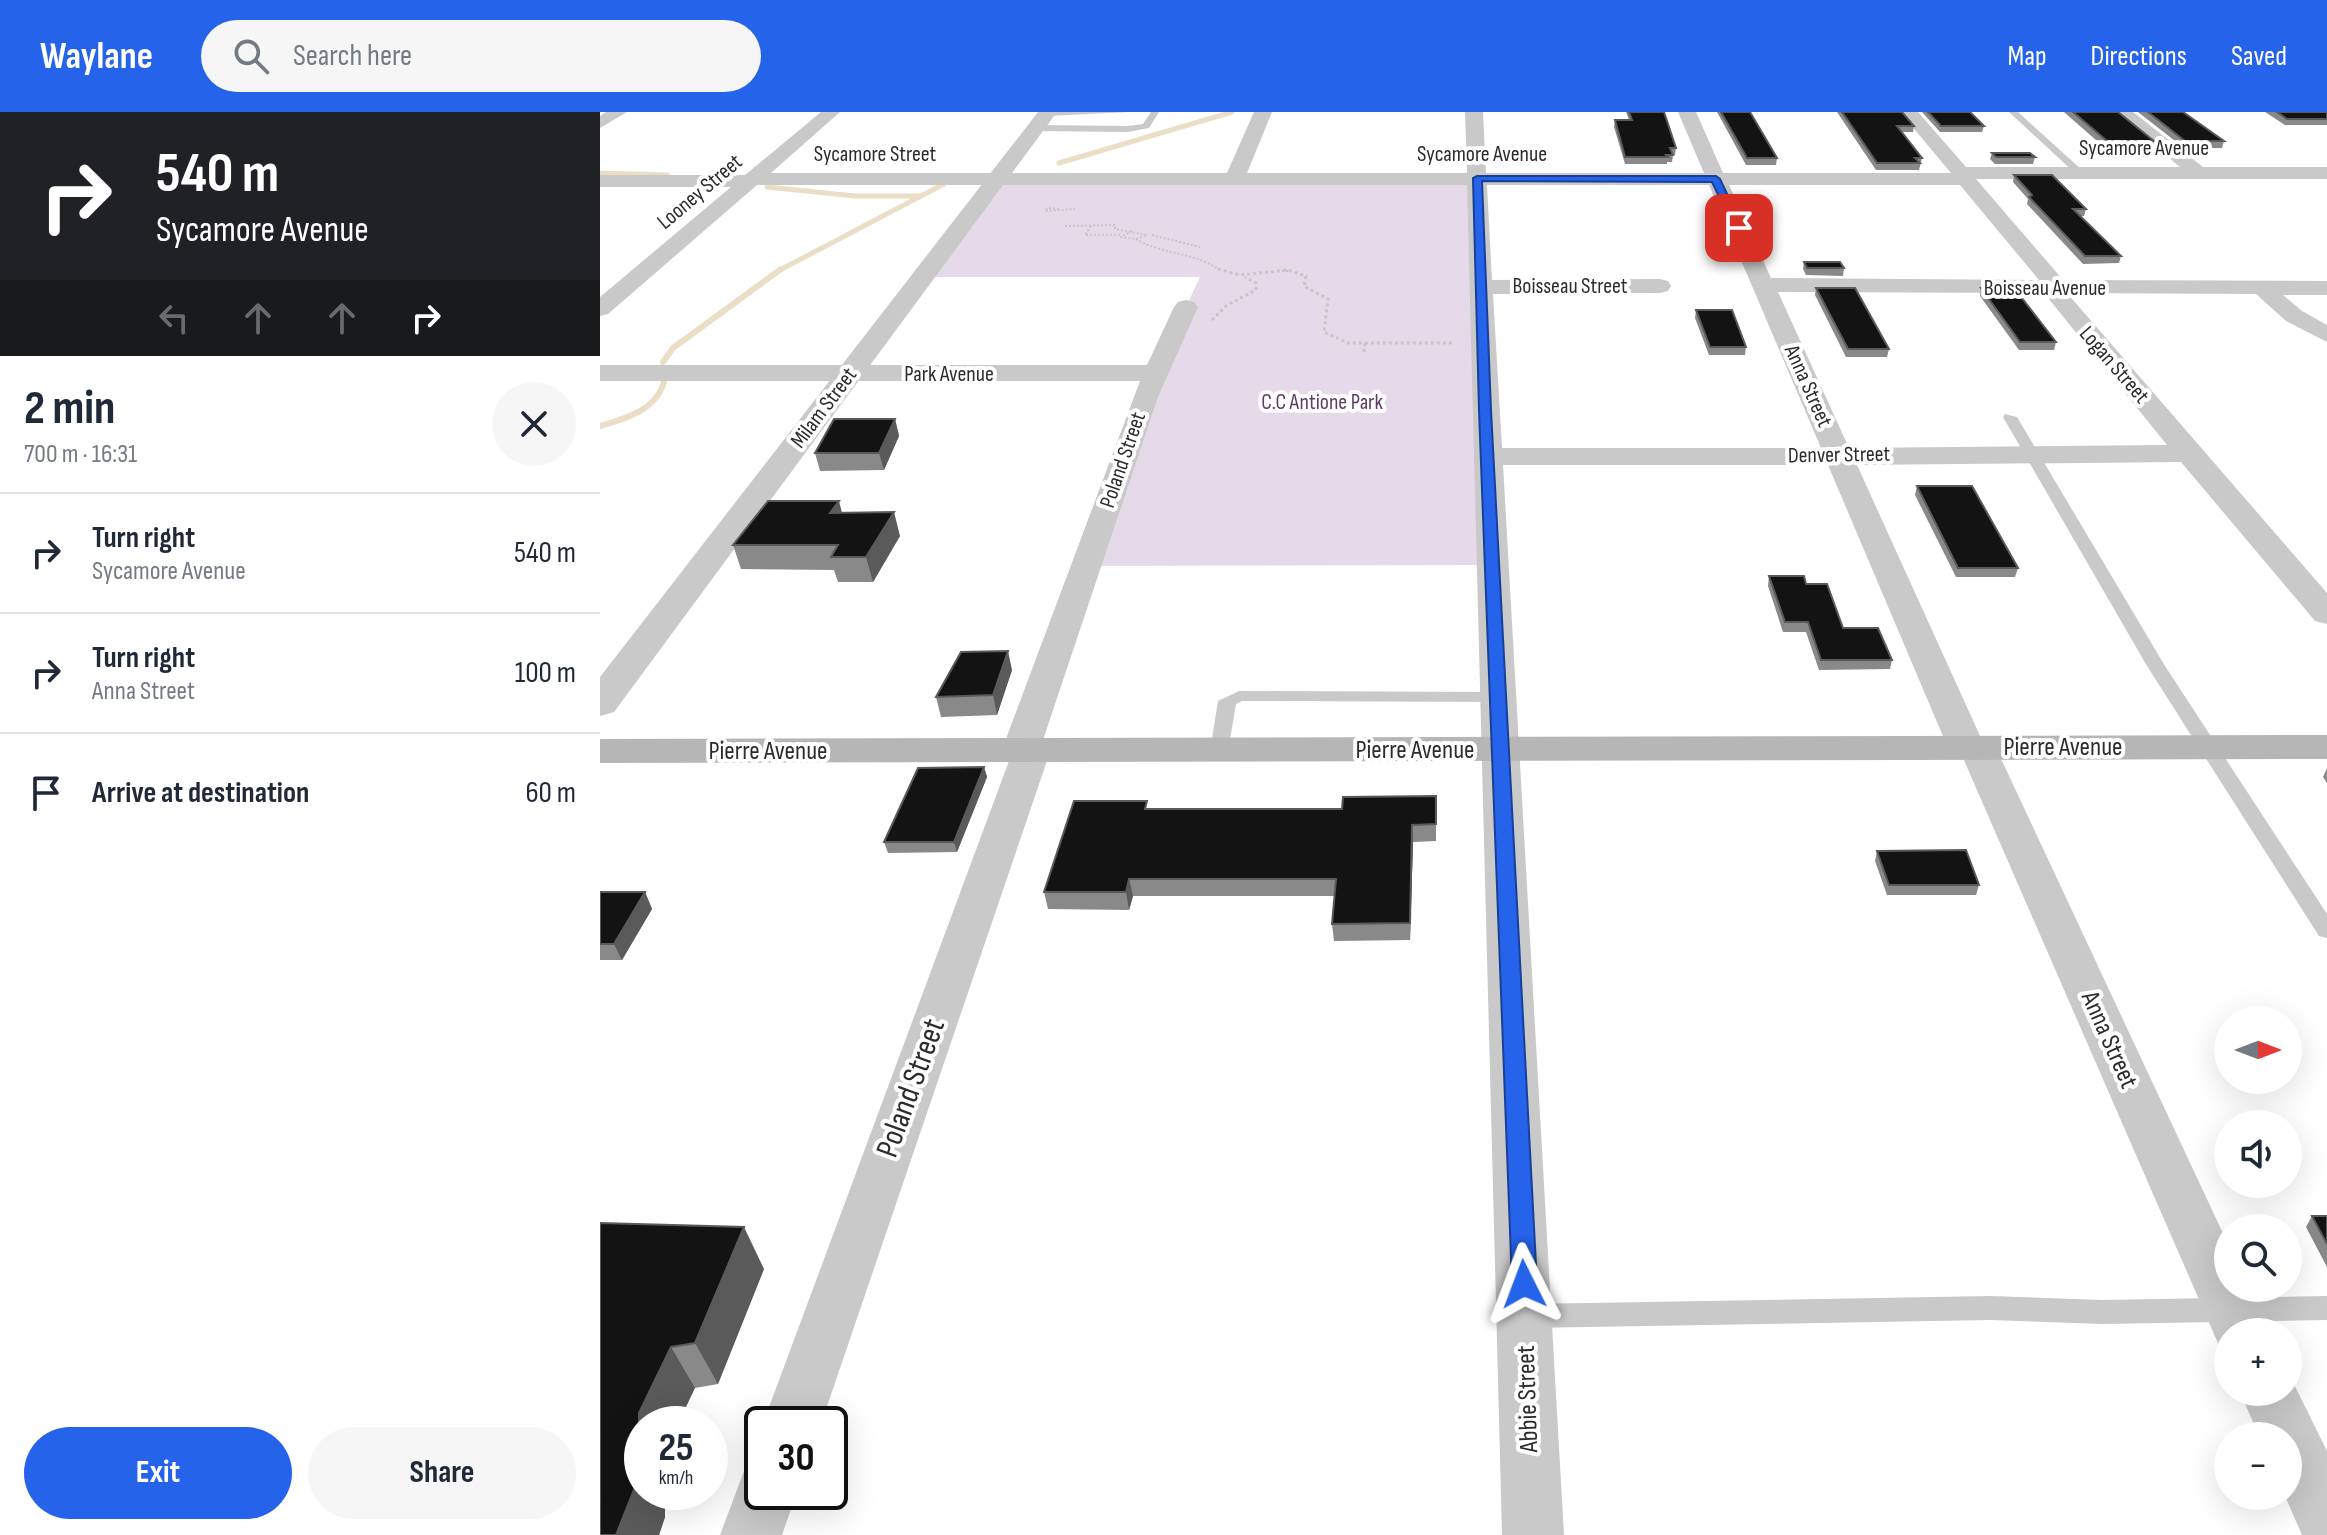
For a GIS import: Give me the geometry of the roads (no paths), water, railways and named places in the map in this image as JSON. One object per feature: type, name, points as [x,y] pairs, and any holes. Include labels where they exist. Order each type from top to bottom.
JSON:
[{"type":"main road","name":"Pierre Avenue","points":[[600,751],[2327,747]]},
{"type":"street","points":[[600,123],[618,112]]},
{"type":"street","name":"Looney Street","points":[[600,309],[831,112]]},
{"type":"street","points":[[1235,178],[1263,112]]},
{"type":"street","name":"Abbie Street","points":[[1474,112],[1533,1535]]},
{"type":"street","name":"Anna Street","points":[[1687,112],[1838,455],[2235,1318]]},
{"type":"street","name":"Logan Street","points":[[1909,112],[2054,283],[2056,295],[2083,329],[2327,614]]},
{"type":"street","points":[[2122,112],[2197,172]]},
{"type":"street","name":"Milam Street","points":[[600,704],[1044,118]]},
{"type":"street","name":"Sycamore Avenue","points":[[998,178],[1716,179],[2079,172],[2327,173]]},
{"type":"street","name":"Sycamore Street","points":[[600,181],[998,178]]},
{"type":"street","name":"Boisseau Avenue","points":[[1764,285],[2327,288]]},
{"type":"street","name":"Boisseau Street","points":[[1481,287],[1660,286]]},
{"type":"street","points":[[2262,288],[2294,316],[2327,335]]},
{"type":"street","name":"Poland Street","points":[[797,1406],[1025,752],[1048,666],[1155,373],[1180,320]]},
{"type":"street","name":"Park Avenue","points":[[600,373],[1155,373]]},
{"type":"street","name":"Denver Street","points":[[1488,456],[1718,458],[2190,453]]},
{"type":"street","points":[[2275,1406],[2327,1519]]},
{"type":"street","points":[[751,1535],[760,1510]]},
{"type":"lane","points":[[1044,118],[1126,112]]},
{"type":"lane","points":[[1044,118],[1128,129],[1146,126],[1155,112]]},
{"type":"lane","points":[[2013,112],[2079,172]]},
{"type":"lane","points":[[2010,417],[2156,666],[2327,931]]},
{"type":"lane","points":[[1219,751],[1227,701],[1239,696],[1497,697]]},
{"type":"lane","points":[[1526,1316],[1990,1308],[2214,1319]]},
{"type":"lane","points":[[2251,1318],[2327,1308]]},
{"type":"waterway","points":[[1059,163],[1232,112]]},
{"type":"waterway","points":[[600,173],[667,175]]},
{"type":"waterway","points":[[779,271],[944,184]]},
{"type":"waterway","points":[[767,187],[855,196],[920,196]]},
{"type":"waterway","points":[[663,362],[673,348],[779,271]]},
{"type":"waterway","points":[[600,426],[647,406],[660,392],[664,382]]},
{"type":"park label","name":"C.C Antione Park","points":[[1322,402]]}]
